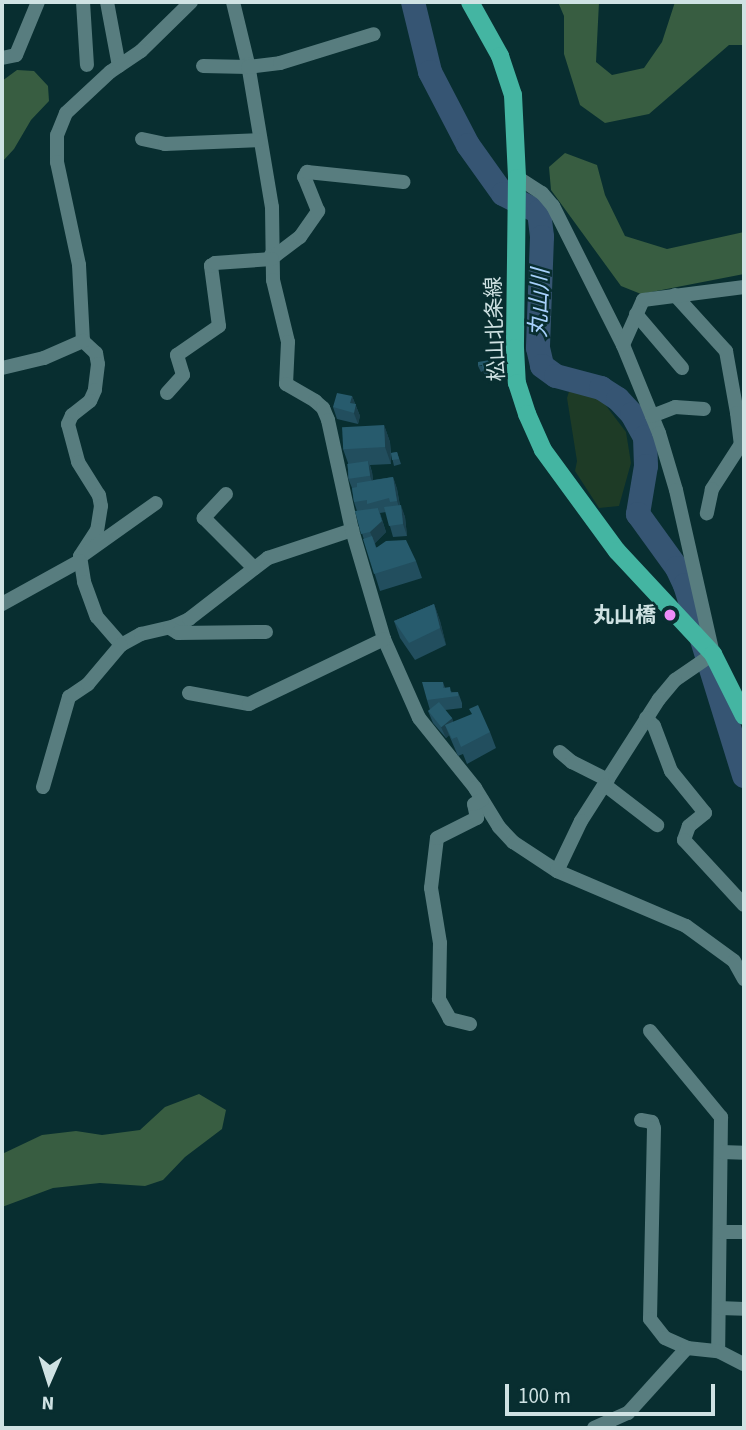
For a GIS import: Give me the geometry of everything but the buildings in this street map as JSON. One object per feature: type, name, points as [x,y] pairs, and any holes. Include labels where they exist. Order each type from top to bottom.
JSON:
[{"type":"main road","name":"松山北条線","points":[[470,2],[510,80],[516,112],[517,383],[543,450],[617,551],[677,612],[713,654],[744,716]]},
{"type":"street","points":[[2,58],[16,55],[38,2]]},
{"type":"street","points":[[83,2],[87,65]]},
{"type":"street","points":[[107,2],[119,66]]},
{"type":"street","points":[[121,645],[106,629],[91,605],[80,559],[83,547],[101,520],[99,495],[78,462],[68,433],[72,415],[90,401],[98,378],[96,353],[83,341],[79,265],[57,162],[57,135],[66,113],[119,66],[141,51],[191,2]]},
{"type":"street","points":[[233,2],[248,67],[272,207],[273,280],[288,342],[286,384],[323,408],[352,530],[384,639],[419,718],[513,842],[558,871],[686,926],[723,952],[743,974]]},
{"type":"street","points":[[203,66],[248,67],[306,56],[374,34]]},
{"type":"street","points":[[142,139],[165,144],[259,140]]},
{"type":"street","points":[[167,393],[183,375],[177,355],[219,326],[211,266],[215,263],[271,257],[300,237],[318,211],[304,177],[307,172],[403,182]]},
{"type":"street","points":[[517,177],[542,193],[553,206],[623,345],[652,416],[676,490],[713,654],[676,680],[646,718],[581,821],[558,871]]},
{"type":"street","points":[[623,345],[643,300],[744,287]]},
{"type":"street","points":[[674,295],[726,351],[738,424],[741,444],[712,489],[707,513]]},
{"type":"street","points":[[636,314],[682,368]]},
{"type":"street","points":[[2,368],[44,358],[83,341]]},
{"type":"street","points":[[652,416],[675,407],[704,409]]},
{"type":"street","points":[[226,495],[204,518],[254,568]]},
{"type":"street","points":[[2,604],[80,559],[156,503]]},
{"type":"street","points":[[43,786],[69,697],[88,684],[121,645],[141,634],[170,628],[211,605],[254,568],[283,553],[352,530]]},
{"type":"street","points":[[170,628],[178,633],[266,632]]},
{"type":"street","points":[[189,693],[249,704],[384,639]]},
{"type":"street","points":[[646,718],[654,726],[671,771],[705,813],[689,826],[684,840],[744,905]]},
{"type":"street","points":[[560,752],[606,782],[657,825]]},
{"type":"street","points":[[470,1024],[450,1019],[439,999],[440,943],[431,888],[438,838],[477,818],[474,804],[482,800]]},
{"type":"street","points":[[650,1031],[721,1118],[718,1351]]},
{"type":"street","points":[[641,1120],[652,1122],[653,1128],[651,1324],[665,1338],[687,1348],[718,1351],[744,1364]]},
{"type":"street","points":[[721,1152],[744,1153]]},
{"type":"street","points":[[720,1232],[744,1232]]},
{"type":"street","points":[[719,1308],[744,1309]]},
{"type":"street","points":[[594,1428],[628,1413],[687,1348]]},
{"type":"green space","points":[[558,2],[599,2],[596,62],[612,75],[644,68],[662,42],[675,2],[744,2],[744,45],[729,45],[649,114],[605,123],[580,105],[564,54],[564,16]]},
{"type":"green space","points":[[17,70],[34,71],[48,86],[49,101],[31,120],[14,149],[2,162],[2,81]]},
{"type":"green space","points":[[565,153],[597,165],[605,195],[625,236],[667,249],[744,232],[744,274],[641,294],[621,286],[551,190],[549,167]]},
{"type":"green space","points":[[572,382],[604,403],[626,432],[631,463],[619,506],[599,508],[575,471],[577,461],[567,398]]},
{"type":"green space","points":[[199,1094],[226,1110],[222,1129],[185,1157],[163,1180],[145,1186],[100,1183],[53,1188],[2,1207],[2,1154],[42,1135],[76,1131],[102,1135],[140,1130],[165,1107]]},
{"type":"waterway","name":"丸山川","points":[[413,2],[430,72],[468,145],[503,194],[539,212],[542,237],[538,348],[542,366],[556,376],[601,388],[618,399],[632,414],[645,437],[646,466],[638,514],[677,568],[685,585],[744,776]]},
{"type":"place","name":"丸山橋","points":[[670,615]]}]
